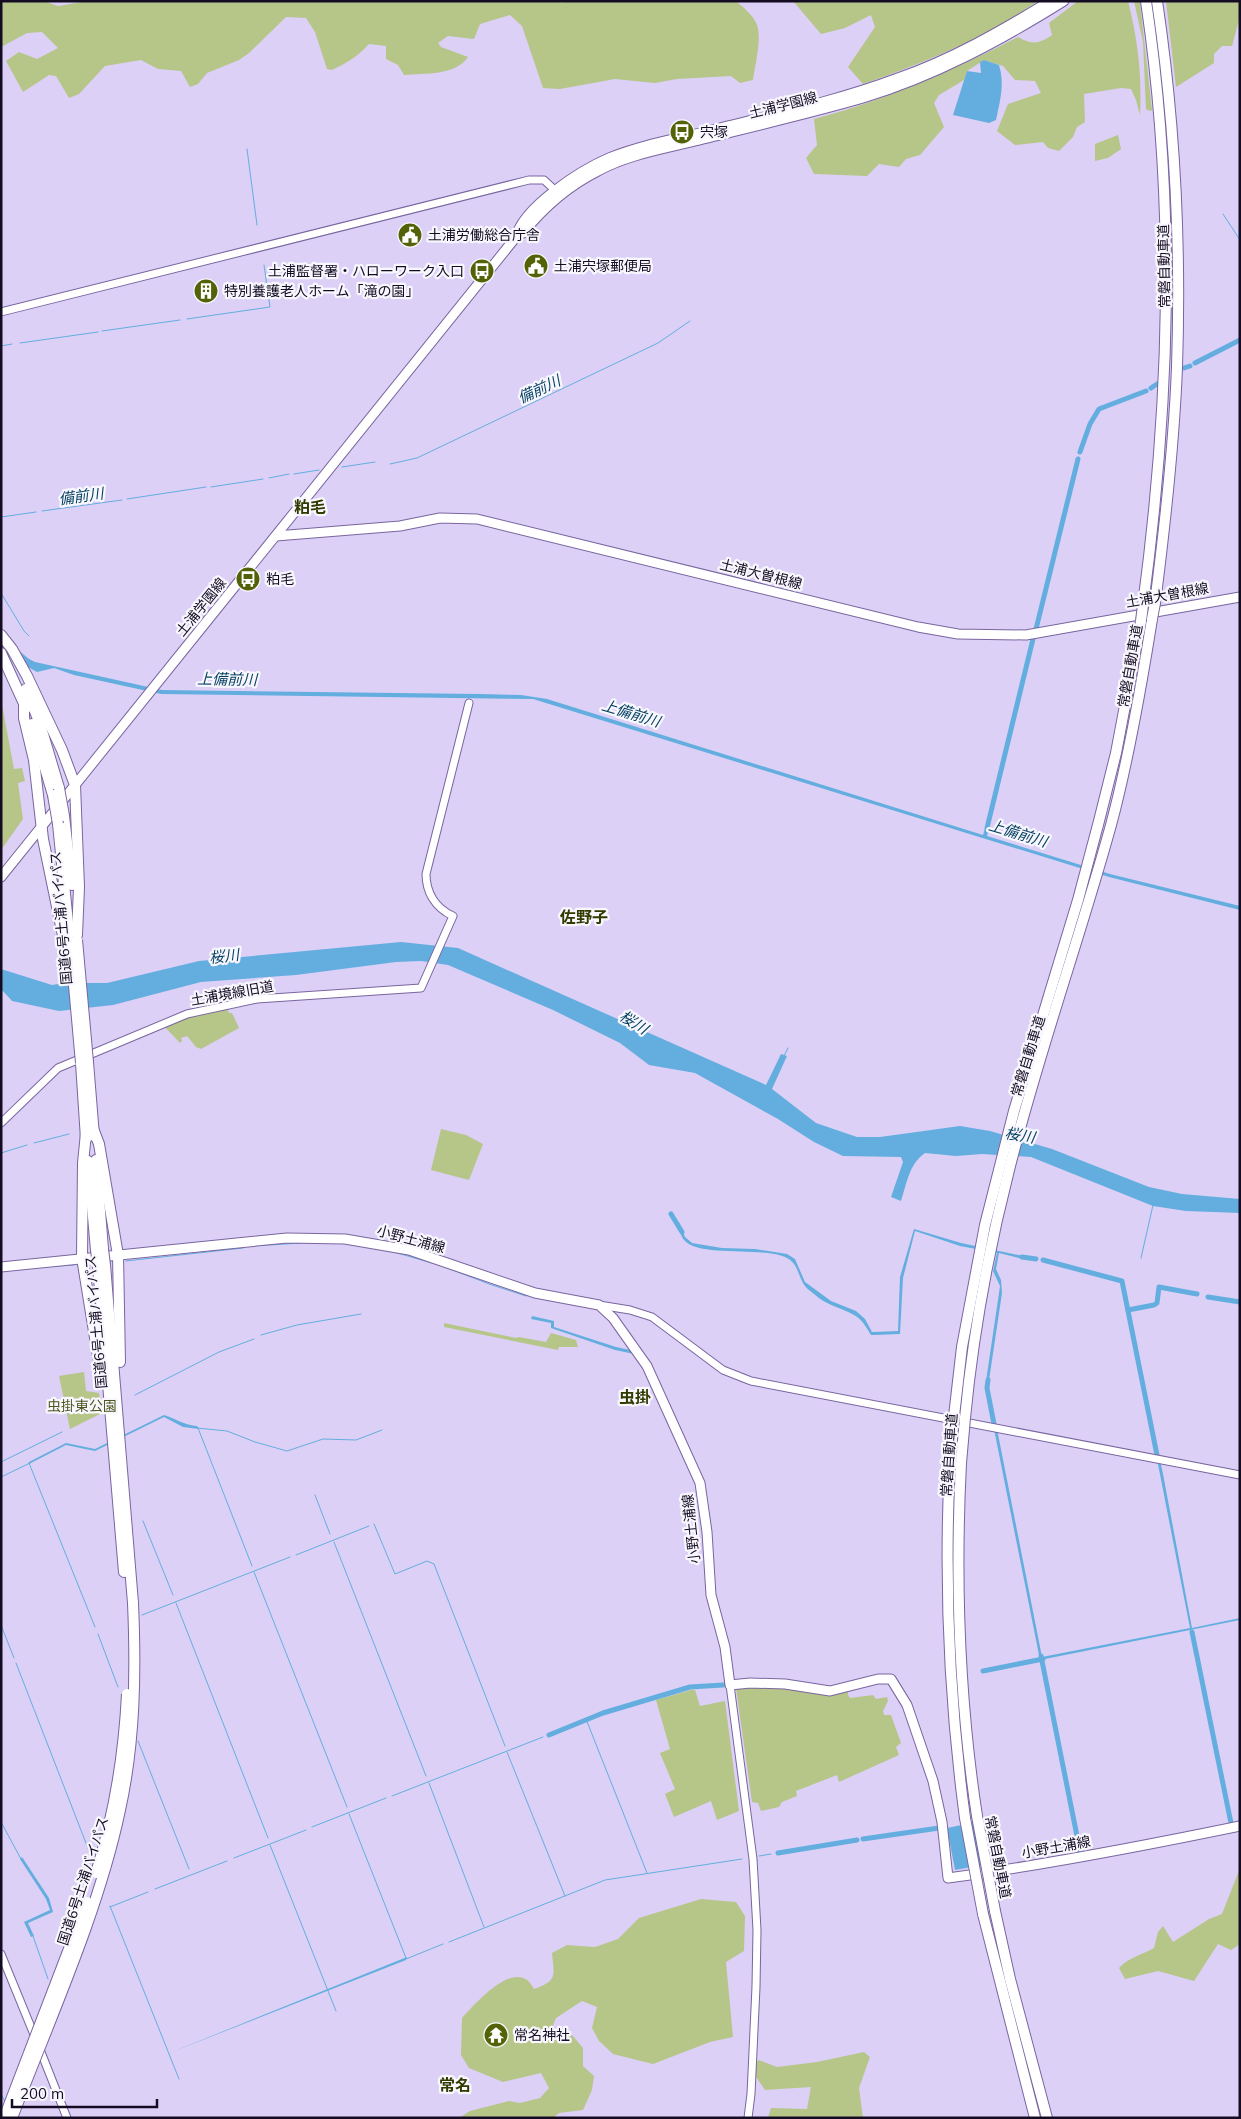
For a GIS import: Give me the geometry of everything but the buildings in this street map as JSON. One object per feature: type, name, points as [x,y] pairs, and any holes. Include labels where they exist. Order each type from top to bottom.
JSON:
[{"type":"highway","name":"常磐自動車道","points":[[1047,2118],[1010,1979],[977,1816],[963,1707],[958,1629],[958,1519],[965,1418],[974,1346],[986,1276],[1009,1169],[1111,823],[1142,682],[1154,603],[1158,537],[1158,481],[1166,369],[1166,230],[1160,123],[1146,1]]},
{"type":"highway","name":"常磐自動車道","points":[[1035,2118],[983,1914],[965,1818],[952,1710],[948,1631],[947,1530],[950,1461],[962,1347],[974,1274],[998,1170],[1078,900],[1116,754],[1143,605],[1169,484],[1177,368],[1177,229],[1172,121],[1157,1]]},
{"type":"highway","name":"国道6号土浦バイパス","points":[[1,635],[24,678],[40,724],[61,820],[111,1381],[106,1406],[115,1422]]},
{"type":"highway","name":"国道6号土浦バイパス","points":[[1,653],[24,702],[56,792]]},
{"type":"highway","points":[[24,678],[62,750],[75,785],[79,887],[72,939]]},
{"type":"highway","points":[[24,702],[24,718],[34,760],[41,827],[72,939]]},
{"type":"highway","name":"国道6号土浦バイパス","points":[[72,939],[72,965],[84,1063]]},
{"type":"highway","points":[[90,1132],[99,1144],[118,1255],[111,1381]]},
{"type":"highway","points":[[90,1132],[83,1163],[82,1258],[111,1381]]},
{"type":"highway","name":"国道6号土浦バイパス","points":[[12,2118],[88,1920],[107,1860],[120,1810],[133,1720],[135,1644],[115,1422],[117,1396],[121,1386],[111,1381]]},
{"type":"highway","name":"国道6号土浦バイパス","points":[[4,2118],[90,1892],[113,1810],[126,1724],[130,1603]]},
{"type":"main road","name":"土浦学園線","points":[[1,877],[516,238],[522,235],[558,192],[583,171],[624,153],[837,98],[899,78],[975,45],[1050,1]]},
{"type":"main road","name":"土浦学園線","points":[[558,192],[599,170],[626,159],[811,112],[900,85],[976,53],[1064,1]]},
{"type":"main road","name":"土浦大曽根線","points":[[276,536],[392,527],[440,518],[477,518],[918,627],[976,635],[1041,633],[1240,597]]},
{"type":"main road","name":"小野土浦線","points":[[1,1267],[287,1238],[345,1239],[409,1250],[535,1293],[599,1305],[613,1318],[647,1366],[700,1483],[707,1532],[711,1595],[724,1648],[730,1685],[750,1683],[785,1684],[830,1691],[878,1679],[891,1679],[907,1705],[933,1781],[942,1822],[948,1878],[996,1872],[1160,1843],[1240,1826]]},
{"type":"street","points":[[1,312],[523,181],[544,180],[558,192]]},
{"type":"street","name":"土浦境線旧道","points":[[1,1123],[58,1068],[186,1014],[258,998],[421,988],[452,919],[434,901],[427,885],[426,874],[469,703]]},
{"type":"street","points":[[599,1305],[630,1310],[652,1317],[724,1370],[751,1381],[1240,1475]]},
{"type":"street","points":[[730,1685],[752,1859],[757,1930],[752,2094],[748,2118]]},
{"type":"street","points":[[1,1954],[67,2118]]},
{"type":"green space","points":[[1,1],[43,1],[58,6],[88,1],[559,1],[562,3],[566,1],[736,1],[756,22],[758,45],[753,80],[740,83],[731,76],[677,79],[655,83],[615,79],[560,89],[543,88],[522,26],[510,15],[480,24],[474,39],[448,36],[438,43],[441,47],[468,57],[455,68],[448,71],[404,75],[398,65],[386,59],[386,46],[369,44],[347,62],[332,70],[327,69],[315,32],[306,18],[286,17],[249,53],[239,60],[207,73],[198,84],[190,87],[181,71],[158,69],[141,60],[105,66],[79,94],[69,98],[56,76],[49,75],[23,92],[6,61],[19,52],[37,59],[58,48],[42,32],[27,33],[1,47]]},
{"type":"green space","points":[[793,1],[1038,1],[997,27],[954,48],[863,84],[848,67],[875,27],[871,15],[845,28],[821,34]]},
{"type":"green space","points":[[1078,1],[1128,1],[1138,58],[1140,115],[1131,89],[1121,88],[1084,94],[1085,122],[1077,127],[1073,137],[1059,151],[1048,148],[1043,142],[1015,145],[997,131],[1008,104],[1041,93],[1035,81],[1015,80],[1003,66],[984,60],[967,71],[964,80],[939,95],[934,103],[944,127],[920,155],[906,159],[899,167],[879,164],[867,176],[814,174],[806,158],[817,145],[814,119],[867,103],[918,84],[1018,37],[1031,42],[1043,40],[1052,35],[1049,23]]},
{"type":"green space","points":[[1134,1],[1140,1],[1152,110],[1150,111],[1146,109],[1143,42]]},
{"type":"green space","points":[[1166,1],[1240,1],[1240,16],[1232,46],[1222,46],[1214,54],[1214,63],[1176,87]]},
{"type":"green space","points":[[1118,135],[1121,149],[1108,158],[1095,161],[1095,144]]},
{"type":"green space","points":[[1,699],[14,769],[22,768],[25,781],[18,783],[23,819],[1,850]]},
{"type":"green space","points":[[227,1007],[239,1028],[201,1049],[196,1047],[187,1036],[181,1038],[182,1041],[180,1043],[162,1024]]},
{"type":"green space","points":[[441,1129],[466,1135],[483,1144],[469,1180],[431,1170]]},
{"type":"green space","points":[[444,1323],[516,1338],[546,1342],[551,1333],[576,1340],[578,1347],[559,1347],[558,1350],[444,1327]]},
{"type":"green space","name":"虫掛東公園","points":[[84,1372],[86,1391],[99,1393],[102,1413],[70,1429],[59,1376]]},
{"type":"green space","points":[[750,1685],[782,1686],[824,1693],[848,1690],[850,1698],[873,1695],[876,1699],[887,1697],[888,1701],[883,1711],[884,1715],[891,1715],[901,1743],[896,1747],[899,1755],[839,1782],[837,1775],[796,1791],[797,1796],[782,1802],[779,1807],[761,1811],[758,1803],[752,1802],[736,1688]]},
{"type":"green space","points":[[695,1690],[700,1706],[725,1701],[739,1811],[717,1820],[711,1801],[674,1817],[665,1794],[675,1789],[660,1753],[670,1749],[656,1700]]},
{"type":"green space","points":[[1240,1868],[1240,1944],[1231,1950],[1218,1944],[1194,1981],[1158,1971],[1125,1979],[1119,1968],[1131,1959],[1154,1948],[1158,1932],[1163,1926],[1173,1942],[1209,1919],[1222,1914]]},
{"type":"green space","points":[[701,1899],[736,1902],[745,1916],[744,1951],[726,1962],[733,2037],[710,2042],[653,2064],[613,2054],[599,2041],[592,2028],[597,2007],[582,2001],[556,2018],[551,2030],[564,2040],[572,2035],[583,2048],[583,2066],[594,2076],[592,2090],[583,2110],[559,2113],[553,2118],[459,2118],[470,2111],[509,2101],[520,2103],[540,2098],[549,2088],[541,2073],[503,2082],[469,2068],[461,2055],[462,2018],[483,1997],[501,1982],[511,1978],[519,1977],[527,1980],[534,1989],[542,1986],[551,1980],[553,1976],[552,1953],[567,1945],[595,1947],[618,1939],[639,1918]]},
{"type":"green space","points":[[864,2052],[870,2057],[859,2088],[863,2118],[768,2118],[771,2108],[807,2109],[811,2087],[765,2090],[750,2068],[759,2060],[777,2067],[817,2062]]},
{"type":"water","points":[[984,60],[999,65],[1002,79],[996,120],[989,123],[953,115],[967,71],[981,73],[980,62]]},
{"type":"water","points":[[1,636],[35,662],[162,690],[479,694],[521,695],[547,699],[983,835],[985,828],[989,828],[987,836],[1110,874],[1240,906],[1240,910],[1109,877],[533,699],[161,694],[74,675],[54,668],[37,672],[1,652]]},
{"type":"water","points":[[401,942],[458,948],[766,1085],[781,1054],[787,1056],[772,1089],[816,1123],[857,1137],[880,1137],[960,1126],[990,1131],[1052,1149],[1149,1187],[1182,1194],[1240,1199],[1240,1213],[1186,1211],[1153,1206],[1031,1157],[982,1154],[956,1156],[925,1153],[912,1168],[901,1201],[891,1197],[903,1162],[901,1157],[843,1156],[814,1142],[778,1119],[695,1073],[649,1065],[620,1043],[553,1010],[448,965],[421,961],[396,962],[296,975],[201,982],[113,1005],[59,1011],[12,1001],[1,989],[1,969],[52,985],[64,983],[107,983],[199,961]]},
{"type":"water","points":[[679,1222],[685,1237],[692,1243],[722,1248],[755,1249],[787,1254],[795,1259],[805,1282],[831,1301],[856,1311],[865,1319],[872,1332],[898,1331],[900,1277],[914,1229],[961,1243],[1028,1257],[1027,1260],[999,1253],[996,1269],[1001,1280],[1002,1293],[988,1387],[985,1388],[1000,1286],[993,1271],[997,1253],[960,1246],[915,1231],[903,1278],[900,1334],[871,1335],[857,1317],[824,1301],[808,1289],[795,1266],[787,1258],[763,1253],[703,1249],[684,1240]]},
{"type":"water","points":[[532,1316],[554,1321],[554,1327],[616,1347],[635,1351],[634,1354],[615,1350],[551,1328],[551,1323],[531,1319]]},
{"type":"water","points":[[164,1415],[197,1426],[199,1429],[183,1427],[164,1417],[95,1451],[66,1445],[29,1464],[29,1462],[66,1443],[95,1449]]},
{"type":"water","points":[[993,1424],[996,1424],[1042,1657],[1190,1628],[1156,1454],[1159,1455],[1163,1474],[1192,1628],[1240,1618],[1240,1620],[1040,1660]]},
{"type":"water","points":[[986,1820],[989,1864],[955,1870],[947,1828]]},
{"type":"water","points":[[22,1857],[49,1898],[53,1912],[28,1923],[34,1936],[31,1937],[24,1922],[50,1910],[46,1899],[20,1859]]},
{"type":"water","points":[[407,1957],[406,1960],[167,2054]]},
{"type":"waterway","points":[[247,149],[257,225]]},
{"type":"waterway","points":[[1223,214],[1240,240]]},
{"type":"waterway","points":[[187,319],[270,307],[264,265]]},
{"type":"waterway","points":[[102,331],[180,320]]},
{"type":"waterway","name":"備前川","points":[[390,464],[417,458],[658,343],[690,321]]},
{"type":"waterway","points":[[20,343],[98,332]]},
{"type":"waterway","points":[[1195,363],[1240,340]]},
{"type":"waterway","points":[[1,346],[12,344]]},
{"type":"waterway","points":[[1184,368],[1190,366]]},
{"type":"waterway","points":[[1151,388],[1157,384]]},
{"type":"waterway","points":[[1080,452],[1090,424],[1099,409],[1146,391]]},
{"type":"waterway","points":[[1036,629],[1078,459]]},
{"type":"waterway","name":"備前川","points":[[342,467],[375,462]]},
{"type":"waterway","name":"備前川","points":[[294,474],[319,470]]},
{"type":"waterway","name":"備前川","points":[[269,478],[289,474]]},
{"type":"waterway","name":"備前川","points":[[211,487],[263,479]]},
{"type":"waterway","name":"備前川","points":[[127,499],[206,487]]},
{"type":"waterway","name":"備前川","points":[[42,511],[122,500]]},
{"type":"waterway","name":"備前川","points":[[1,517],[36,512]]},
{"type":"waterway","points":[[1,593],[29,636]]},
{"type":"waterway","name":"上備前川","points":[[987,828],[1033,639]]},
{"type":"waterway","points":[[784,1056],[788,1048]]},
{"type":"waterway","points":[[34,1143],[69,1134]]},
{"type":"waterway","points":[[1,1153],[27,1145]]},
{"type":"waterway","points":[[1141,1258],[1153,1205]]},
{"type":"waterway","points":[[671,1214],[682,1232]]},
{"type":"waterway","points":[[253,1246],[301,1243]]},
{"type":"waterway","points":[[342,1243],[353,1245]]},
{"type":"waterway","points":[[126,1261],[243,1248]]},
{"type":"waterway","points":[[394,1252],[432,1263]]},
{"type":"waterway","points":[[1022,1257],[1036,1259]]},
{"type":"waterway","points":[[1043,1260],[1122,1281],[1157,1455]]},
{"type":"waterway","points":[[42,1267],[74,1265]]},
{"type":"waterway","points":[[442,1266],[526,1296]]},
{"type":"waterway","points":[[1128,1310],[1157,1303],[1159,1287],[1197,1294]]},
{"type":"waterway","points":[[1208,1297],[1240,1302]]},
{"type":"waterway","points":[[261,1335],[297,1325],[361,1314]]},
{"type":"waterway","points":[[135,1395],[219,1352],[254,1339]]},
{"type":"waterway","points":[[988,1380],[987,1388],[994,1424]]},
{"type":"waterway","points":[[197,1428],[227,1431],[255,1442],[287,1451],[323,1439],[356,1440],[382,1430]]},
{"type":"waterway","points":[[198,1428],[252,1566]]},
{"type":"waterway","points":[[1,1462],[62,1432]]},
{"type":"waterway","points":[[29,1463],[95,1627]]},
{"type":"waterway","points":[[1,1477],[30,1463]]},
{"type":"waterway","points":[[315,1495],[330,1534]]},
{"type":"waterway","points":[[143,1521],[173,1595]]},
{"type":"waterway","points":[[374,1524],[395,1574],[427,1561],[434,1564],[505,1746]]},
{"type":"waterway","points":[[296,1555],[369,1526]]},
{"type":"waterway","points":[[334,1542],[426,1776]]},
{"type":"waterway","points":[[142,1615],[290,1557]]},
{"type":"waterway","points":[[254,1572],[347,1807]]},
{"type":"waterway","points":[[176,1603],[268,1838]]},
{"type":"waterway","points":[[1,1625],[14,1658]]},
{"type":"waterway","points":[[1192,1632],[1231,1823]]},
{"type":"waterway","points":[[98,1634],[118,1687]]},
{"type":"waterway","points":[[1041,1656],[1080,1851]]},
{"type":"waterway","points":[[983,1671],[1043,1659]]},
{"type":"waterway","points":[[16,1663],[91,1856]]},
{"type":"waterway","points":[[549,1735],[603,1713],[690,1687],[723,1685]]},
{"type":"waterway","points":[[586,1719],[647,1873]]},
{"type":"waterway","points":[[392,1796],[543,1737]]},
{"type":"waterway","points":[[138,1741],[189,1869]]},
{"type":"waterway","points":[[507,1752],[565,1896]]},
{"type":"waterway","points":[[429,1783],[484,1927]]},
{"type":"waterway","points":[[312,1827],[386,1798]]},
{"type":"waterway","points":[[349,1814],[406,1958]]},
{"type":"waterway","points":[[1,1822],[21,1859]]},
{"type":"waterway","points":[[863,1839],[939,1828]]},
{"type":"waterway","points":[[234,1858],[306,1830]]},
{"type":"waterway","points":[[778,1853],[857,1840]]},
{"type":"waterway","points":[[270,1845],[336,2011]]},
{"type":"waterway","points":[[759,1856],[771,1854]]},
{"type":"waterway","points":[[449,1942],[605,1880],[742,1859]]},
{"type":"waterway","points":[[155,1889],[227,1861]]},
{"type":"waterway","points":[[110,1907],[148,1892]]},
{"type":"waterway","points":[[110,1906],[179,2079]]},
{"type":"waterway","points":[[33,1936],[48,1979]]},
{"type":"waterway","points":[[406,1959],[443,1944]]},
{"type":"waterway","points":[[1,2094],[5,2102]]},
{"type":"place","name":"宍塚","points":[[682,132]]},
{"type":"place","name":"土浦労働総合庁舎","points":[[410,235]]},
{"type":"place","name":"土浦宍塚郵便局","points":[[536,266]]},
{"type":"place","name":"土浦監督署・ハローワーク入口","points":[[482,271]]},
{"type":"place","name":"特別養護老人ホーム「滝の園」","points":[[206,291]]},
{"type":"place","name":"粕毛","points":[[248,579]]},
{"type":"place","name":"常名神社","points":[[496,2035]]},
{"type":"district","name":"粕毛","points":[[310,507]]},
{"type":"district","name":"佐野子","points":[[584,917]]},
{"type":"district","name":"虫掛","points":[[635,1397]]},
{"type":"district","name":"常名","points":[[455,2085]]},
{"type":"water label","name":"桜川","points":[[224,956]]},
{"type":"water label","name":"桜川","points":[[634,1022]]},
{"type":"water label","name":"桜川","points":[[1020,1135]]}]
